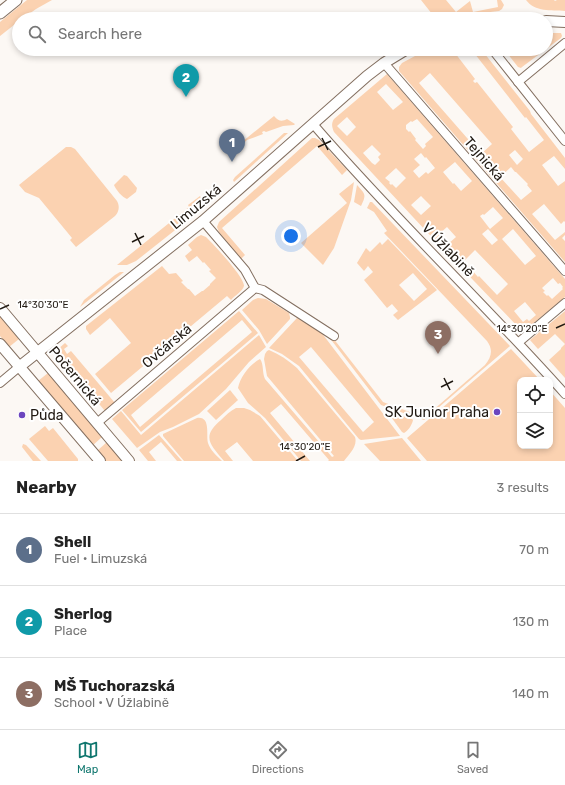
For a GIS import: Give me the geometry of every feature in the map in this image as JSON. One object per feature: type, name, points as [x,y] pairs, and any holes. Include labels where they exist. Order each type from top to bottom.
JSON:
[{"type":"main road","points":[[0,13],[16,0]]},
{"type":"street","points":[[553,21],[565,22]]},
{"type":"street","points":[[553,53],[565,43]]},
{"type":"street","name":"Limuzská","points":[[0,383],[203,221],[367,76],[396,56]]},
{"type":"street","points":[[498,56],[565,141]]},
{"type":"street","points":[[518,82],[549,56]]},
{"type":"street","name":"Tejnická","points":[[384,63],[565,272]]},
{"type":"street","name":"V Úžlabině","points":[[313,124],[359,175],[519,342],[565,394]]},
{"type":"street","points":[[203,221],[245,270],[255,288],[263,290],[334,336]]},
{"type":"street","name":"Ovčárská","points":[[97,423],[255,288]]},
{"type":"street","points":[[519,342],[565,303]]},
{"type":"street","name":"Počernická","points":[[0,308],[129,461]]},
{"type":"street","points":[[0,344],[100,461]]},
{"type":"shaded area","points":[[27,0],[52,0],[32,12],[12,12]]},
{"type":"shaded area","points":[[421,0],[446,0],[456,12],[430,12]]},
{"type":"shaded area","points":[[497,0],[501,0],[504,5],[499,11],[473,12],[498,7]]},
{"type":"shaded area","points":[[526,0],[565,0],[565,11],[534,7]]},
{"type":"shaded area","points":[[470,1],[473,12],[456,12]]},
{"type":"shaded area","points":[[12,12],[12,27],[0,36],[0,22]]},
{"type":"shaded area","points":[[553,33],[561,33],[561,38],[553,44]]},
{"type":"shaded area","points":[[415,56],[457,56],[475,79],[473,81],[475,83],[477,82],[513,127],[511,129],[529,152],[544,140],[476,56],[487,56],[565,158],[565,169],[554,156],[542,165],[558,186],[565,181],[565,222],[564,221],[561,224],[544,204],[532,214],[555,240],[565,232],[565,235],[562,238],[565,241],[565,262],[399,71],[399,67],[402,63]],"holes":[[[430,73],[492,144],[481,154],[419,83]],[[515,150],[523,159],[517,165],[509,155]],[[511,167],[528,184],[527,185],[532,191],[521,200],[500,177]]]},
{"type":"shaded area","points":[[509,56],[537,56],[521,68],[518,67]]},
{"type":"shaded area","points":[[387,74],[565,279],[565,297],[523,332],[334,132],[332,122]],"holes":[[[386,84],[403,102],[393,110],[377,92]],[[347,117],[356,127],[347,136],[337,126]],[[417,119],[433,137],[425,144],[426,146],[423,149],[415,140],[416,139],[410,131],[409,132],[406,129],[406,125]],[[372,145],[381,154],[378,157],[380,160],[375,165],[363,153]],[[421,153],[435,168],[428,174],[426,172],[419,178],[413,171],[420,165],[414,159]],[[455,162],[472,181],[461,191],[454,183],[453,184],[443,172]],[[396,168],[406,178],[396,188],[389,183],[390,182],[385,178]],[[421,196],[431,206],[421,215],[411,205]],[[493,207],[503,218],[490,229],[480,216],[483,214],[484,215]],[[447,227],[456,237],[448,244],[439,234]],[[488,229],[498,240],[492,245],[482,234]],[[513,229],[536,256],[525,265],[502,239]],[[475,250],[508,284],[497,295],[479,276],[478,277],[464,261]],[[553,278],[563,287],[563,289],[552,299],[543,292],[545,291],[542,288]],[[525,302],[536,315],[529,321],[527,319],[523,322],[514,311]]]},
{"type":"shaded area","points":[[274,116],[279,120],[282,121],[287,119],[295,124],[283,126],[266,132],[264,131],[262,132],[263,134],[247,140],[238,148],[237,146]]},
{"type":"shaded area","points":[[284,133],[288,133],[234,182],[233,180],[235,177]]},
{"type":"shaded area","points":[[312,138],[319,140],[347,170],[342,175],[317,146],[222,228],[245,255],[241,259],[219,232],[217,227],[219,222]]},
{"type":"shaded area","points":[[66,147],[75,149],[117,201],[119,207],[115,216],[76,247],[70,240],[72,238],[39,198],[25,192],[19,185]]},
{"type":"shaded area","points":[[124,175],[127,176],[137,188],[136,192],[127,199],[119,193],[114,185]]},
{"type":"shaded area","points":[[354,182],[351,200],[334,248],[323,265],[301,243],[347,203],[339,194]]},
{"type":"shaded area","points":[[357,185],[364,194],[364,199],[361,206],[354,202]]},
{"type":"shaded area","points":[[200,196],[201,204],[198,212],[136,261],[127,265],[117,265],[189,207],[188,205]]},
{"type":"shaded area","points":[[370,202],[372,202],[510,346],[424,420],[419,418],[417,415],[424,418],[485,365],[489,359],[491,350],[487,341],[384,233],[387,231],[374,212],[367,208]]},
{"type":"shaded area","points":[[201,235],[208,239],[235,269],[243,282],[243,288],[231,300],[227,296],[111,393],[95,374],[131,343],[110,318],[90,335],[86,329],[86,326],[162,266],[169,274],[176,273],[183,281],[181,282],[195,296],[203,291],[216,278],[209,271],[211,270],[197,256],[189,262],[185,256],[192,250],[188,245]]},
{"type":"shaded area","points":[[388,239],[437,290],[398,320],[393,315],[398,311],[392,304],[387,308],[364,280],[373,272],[368,266],[364,271],[357,263],[366,248],[370,252],[380,242],[382,245]],"holes":[[[413,273],[427,289],[414,301],[399,285]]]},
{"type":"shaded area","points":[[120,272],[124,272],[80,307],[84,300]]},
{"type":"shaded area","points":[[258,298],[266,299],[289,313],[290,317],[290,319],[267,344],[259,330],[242,310],[253,300]]},
{"type":"shaded area","points":[[239,311],[258,333],[141,432],[122,410]],"holes":[[[242,320],[252,332],[140,427],[131,415]]]},
{"type":"shaded area","points":[[565,311],[565,344],[555,334],[538,349],[530,340]]},
{"type":"shaded area","points":[[0,316],[19,339],[9,347],[0,336]]},
{"type":"shaded area","points":[[297,318],[321,332],[400,436],[359,439],[299,366],[282,354],[269,348]],"holes":[[[311,347],[374,422],[363,432],[299,357]]]},
{"type":"shaded area","points":[[259,335],[266,347],[249,362],[226,389],[199,414],[160,432],[137,448],[112,419],[121,411],[141,435]]},
{"type":"shaded area","points":[[329,337],[333,338],[383,402],[415,414],[414,416],[381,405]]},
{"type":"shaded area","points":[[65,343],[68,346],[64,349],[67,354],[71,351],[115,403],[105,411],[58,355],[57,350]]},
{"type":"shaded area","points":[[565,344],[565,378],[549,360]]},
{"type":"shaded area","points":[[511,349],[537,377],[517,377],[517,449],[553,449],[553,394],[565,408],[565,461],[427,461],[407,438]]},
{"type":"shaded area","points":[[269,350],[290,362],[297,368],[355,437],[356,440],[354,447],[344,461],[328,461],[329,460],[281,404],[270,413],[310,461],[301,461],[265,418],[248,403],[238,388],[239,384],[249,367],[260,359],[265,379],[332,457],[334,456],[267,376],[264,359],[265,354]]},
{"type":"shaded area","points":[[48,373],[102,437],[92,446],[38,381]]},
{"type":"shaded area","points":[[230,390],[238,400],[216,420],[207,411]]},
{"type":"shaded area","points":[[236,408],[250,410],[260,416],[298,461],[253,461],[237,442],[225,451],[233,461],[224,461],[212,445],[209,436],[215,426],[228,413]]},
{"type":"shaded area","points":[[386,410],[412,419],[410,428],[404,433],[402,432]]},
{"type":"shaded area","points":[[197,418],[201,418],[206,423],[209,446],[222,461],[184,461],[163,436],[163,434]]},
{"type":"shaded area","points":[[45,426],[49,431],[53,428],[78,459],[78,461],[48,461],[29,439]]},
{"type":"shaded area","points":[[159,435],[182,461],[177,461],[161,442],[149,452],[156,461],[148,461],[139,450]]},
{"type":"shaded area","points":[[402,438],[421,461],[380,461],[364,444]]},
{"type":"shaded area","points":[[107,442],[122,461],[106,461],[97,451]]},
{"type":"shaded area","points":[[23,444],[26,445],[41,461],[33,461],[22,447]]},
{"type":"place","name":"Sherlog","points":[[186,97]]},
{"type":"place","name":"Shell","points":[[232,162]]},
{"type":"place","name":"MŠ Tuchorazská","points":[[438,354]]},
{"type":"place","name":"SK Junior Praha","points":[[497,412]]},
{"type":"place","name":"Půda","points":[[22,415]]}]
